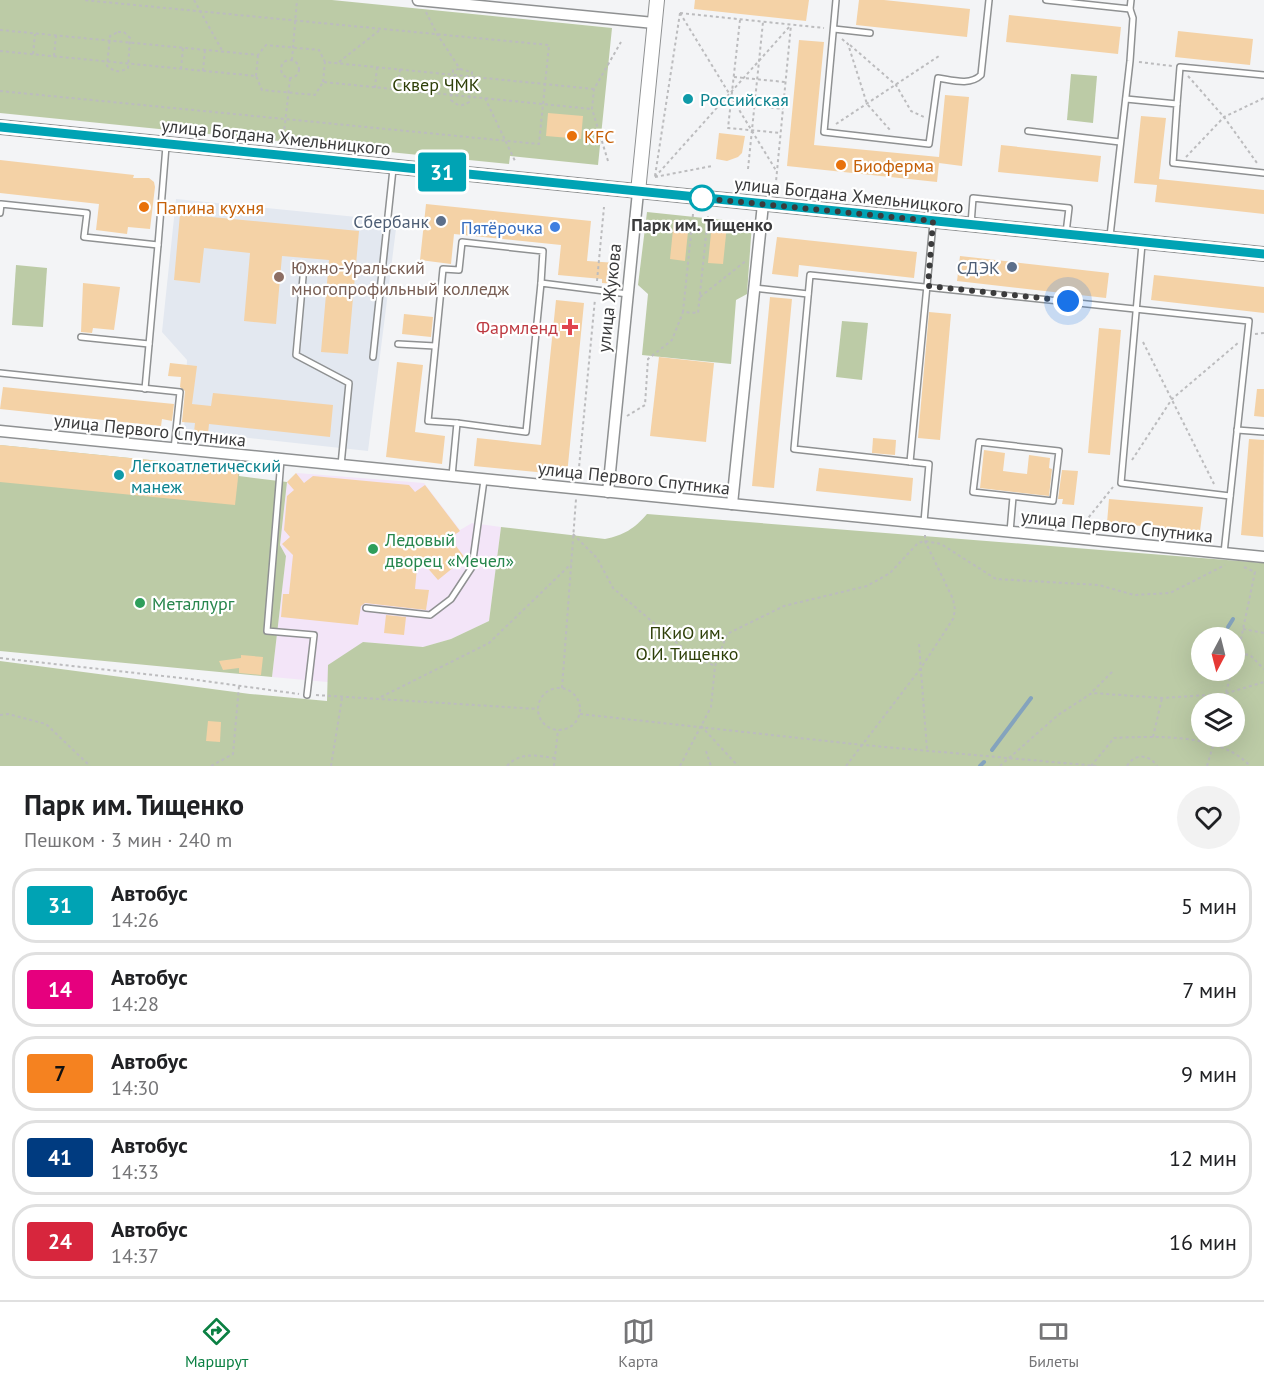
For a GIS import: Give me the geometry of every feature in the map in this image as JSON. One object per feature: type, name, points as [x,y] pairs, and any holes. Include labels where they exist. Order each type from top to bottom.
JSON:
[{"type":"main road","name":"улица Жукова","points":[[638,192],[657,0]]},
{"type":"main road","name":"улица Богдана Хмельницкого","points":[[0,128],[1264,254]]},
{"type":"street","points":[[418,0],[654,23]]},
{"type":"street","name":"улица Жукова","points":[[608,492],[638,192]]},
{"type":"street","points":[[732,504],[763,204]]},
{"type":"street","name":"улица Первого Спутника","points":[[0,431],[924,522],[1226,558],[1264,556]]},
{"type":"lane","points":[[836,0],[824,132],[929,144],[938,78],[969,82],[981,75],[989,0]]},
{"type":"lane","points":[[1046,0],[1130,9]]},
{"type":"lane","points":[[1110,239],[1130,61],[1133,18],[1130,9],[1131,0]]},
{"type":"lane","points":[[833,31],[870,33]]},
{"type":"lane","points":[[1264,75],[1180,67],[1173,163],[1264,173]]},
{"type":"lane","points":[[1126,99],[1177,104]]},
{"type":"lane","points":[[1028,131],[1120,142]]},
{"type":"lane","points":[[145,389],[166,144]]},
{"type":"lane","points":[[374,357],[393,167]]},
{"type":"lane","points":[[971,225],[974,198],[1069,208],[1066,234]]},
{"type":"lane","points":[[0,213],[1,204],[87,213],[84,237],[158,245]]},
{"type":"lane","points":[[910,462],[933,221]]},
{"type":"lane","points":[[462,242],[543,251],[541,283],[526,432],[428,421],[443,269],[459,270],[462,242]]},
{"type":"lane","points":[[1143,242],[1121,483],[1230,496]]},
{"type":"lane","points":[[304,266],[296,355],[349,383],[340,465]]},
{"type":"lane","points":[[924,522],[929,464],[794,449],[810,275],[1249,321],[1230,496],[1226,558]]},
{"type":"lane","points":[[541,283],[628,294]]},
{"type":"lane","points":[[754,288],[808,294]]},
{"type":"lane","points":[[81,337],[149,344]]},
{"type":"lane","points":[[398,344],[435,346]]},
{"type":"lane","points":[[0,373],[180,392],[174,449]]},
{"type":"lane","points":[[452,477],[457,423]]},
{"type":"lane","points":[[1237,430],[1264,432]]},
{"type":"lane","points":[[979,442],[1059,451],[1053,501],[1013,497],[973,492],[979,442]]},
{"type":"lane","points":[[281,459],[267,631],[314,635],[307,694]]},
{"type":"lane","points":[[366,608],[430,615],[451,599],[472,567],[483,480]]},
{"type":"lane","points":[[1010,532],[1013,497]]},
{"type":"path","points":[[0,91],[539,144],[549,45],[83,0]]},
{"type":"path","points":[[194,0],[223,52]]},
{"type":"path","points":[[292,60],[297,0]]},
{"type":"path","points":[[423,0],[437,34],[460,69]]},
{"type":"path","points":[[680,13],[833,31],[896,85],[911,111],[932,121]]},
{"type":"path","points":[[680,13],[777,172]]},
{"type":"path","points":[[655,177],[680,13]]},
{"type":"path","points":[[655,177],[730,95],[740,20]]},
{"type":"path","points":[[748,169],[763,22]]},
{"type":"path","points":[[732,90],[790,25]]},
{"type":"path","points":[[775,192],[790,25]]},
{"type":"path","points":[[338,63],[381,28]]},
{"type":"path","points":[[0,30],[258,55]]},
{"type":"path","points":[[124,32],[130,38],[130,43],[128,68],[120,72],[107,66],[110,36],[124,32]]},
{"type":"path","points":[[33,54],[35,34]]},
{"type":"path","points":[[54,56],[56,36]]},
{"type":"path","points":[[608,161],[592,109],[594,89],[621,42]]},
{"type":"path","points":[[848,44],[867,104],[900,141]]},
{"type":"path","points":[[266,45],[292,48],[319,50],[325,62],[322,82],[315,95],[262,90],[256,76],[258,55],[266,45]]},
{"type":"path","points":[[181,69],[183,48]]},
{"type":"path","points":[[203,71],[205,50]]},
{"type":"path","points":[[0,51],[256,76]]},
{"type":"path","points":[[824,132],[939,56]]},
{"type":"path","points":[[290,79],[296,76],[299,70],[297,64],[292,60]]},
{"type":"path","points":[[290,79],[283,75],[281,68],[284,62],[292,60]]},
{"type":"path","points":[[1130,61],[1180,67],[1224,117],[1257,163]]},
{"type":"path","points":[[325,62],[594,89]]},
{"type":"path","points":[[375,88],[377,67]]},
{"type":"path","points":[[398,90],[400,69]]},
{"type":"path","points":[[460,69],[472,72],[470,102],[463,106],[456,105],[451,100],[453,70],[460,69]]},
{"type":"path","points":[[734,77],[785,81]]},
{"type":"path","points":[[283,143],[290,79]]},
{"type":"path","points":[[322,82],[592,109]]},
{"type":"path","points":[[730,95],[728,128],[781,133]]},
{"type":"path","points":[[1179,164],[1224,117],[1264,98]]},
{"type":"path","points":[[485,99],[516,163]]},
{"type":"path","points":[[731,103],[783,109]]},
{"type":"path","points":[[655,177],[712,166]]},
{"type":"path","points":[[562,688],[573,534],[604,207]]},
{"type":"path","points":[[627,416],[645,405],[648,359],[672,339],[683,312],[693,214]]},
{"type":"path","points":[[683,312],[698,313],[708,216]]},
{"type":"path","points":[[700,297],[759,250]]},
{"type":"path","points":[[1136,327],[1220,495]]},
{"type":"path","points":[[1085,522],[1122,476],[1172,399],[1248,334],[1264,333]]},
{"type":"path","points":[[573,534],[597,558],[613,588],[691,655],[715,666]]},
{"type":"path","points":[[846,766],[921,668],[953,619],[955,610],[953,598],[926,541]]},
{"type":"path","points":[[680,766],[711,707],[715,666],[728,634],[784,606],[867,586],[890,573],[918,543],[926,541],[941,544],[996,579],[1099,585],[1134,595],[1170,593],[1226,558]]},
{"type":"path","points":[[378,698],[489,643],[571,564]]},
{"type":"path","points":[[1236,564],[1255,572],[1243,627]]},
{"type":"path","points":[[1245,629],[1264,633]]},
{"type":"path","points":[[919,644],[927,750]]},
{"type":"path","points":[[1245,654],[1250,655],[1264,669]]},
{"type":"path","points":[[0,658],[342,698],[378,698],[538,709]]},
{"type":"path","points":[[1000,766],[1058,714],[1092,693],[1114,670]]},
{"type":"path","points":[[1227,693],[1264,682]]},
{"type":"path","points":[[211,766],[233,754],[240,686]]},
{"type":"path","points":[[562,688],[569,690],[579,700],[580,714],[572,726],[558,730],[546,725],[538,709],[543,696],[548,691],[562,688]]},
{"type":"path","points":[[1092,693],[1162,698],[1191,696]]},
{"type":"path","points":[[331,766],[342,698]]},
{"type":"path","points":[[1153,736],[1162,698]]},
{"type":"path","points":[[1,714],[46,724],[90,766]]},
{"type":"path","points":[[580,714],[863,745],[1097,766]]},
{"type":"path","points":[[701,726],[738,766]]},
{"type":"path","points":[[554,766],[558,730]]},
{"type":"path","points":[[1092,766],[1114,738],[1153,736],[1191,740]]},
{"type":"path","points":[[1207,766],[1213,747]]},
{"type":"path","points":[[1222,747],[1242,757],[1250,766]]},
{"type":"path","points":[[706,751],[711,766]]},
{"type":"path","points":[[507,766],[514,759],[522,756],[555,758]]},
{"type":"path","points":[[1127,766],[1131,760],[1141,756],[1151,759],[1156,766]]},
{"type":"shaded area","name":"Южно-Уральский многопрофильный колледж","points":[[176,199],[397,221],[368,451],[184,431],[187,360],[162,332]]},
{"type":"shaded area","points":[[297,473],[424,483],[460,530],[472,523],[501,527],[489,621],[451,639],[423,647],[363,642],[338,683],[272,677],[286,556],[280,545],[287,482]]},
{"type":"green space","name":"Сквер ЧМК","points":[[0,0],[332,0],[612,28],[598,165],[510,156],[509,164],[0,113]]},
{"type":"green space","points":[[1071,74],[1097,76],[1093,123],[1067,120]]},
{"type":"green space","points":[[647,212],[752,223],[747,294],[736,300],[731,364],[642,355],[648,294],[638,285]]},
{"type":"green space","points":[[16,265],[47,268],[43,327],[12,325]]},
{"type":"green space","points":[[842,321],[868,323],[862,380],[836,377]]},
{"type":"green space","name":"Металлург","points":[[0,445],[240,469],[239,476],[287,482],[280,545],[286,556],[272,677],[0,651]]},
{"type":"green space","name":"ПКиО им. О.И. Тищенко","points":[[647,514],[1264,563],[1264,766],[0,766],[0,661],[250,694],[327,701],[328,665],[363,642],[423,647],[451,639],[489,621],[501,527],[605,539],[618,536],[633,527]]},
{"type":"building","points":[[695,0],[809,0],[806,21],[694,9]]},
{"type":"building","points":[[859,0],[884,0],[970,9],[967,37],[856,25]]},
{"type":"building","points":[[1009,15],[1121,27],[1118,54],[1006,42]]},
{"type":"building","points":[[1178,31],[1253,39],[1250,65],[1175,57]]},
{"type":"building","points":[[799,40],[824,42],[814,145],[939,157],[945,95],[969,97],[962,166],[939,163],[937,182],[787,166]]},
{"type":"building","points":[[548,113],[583,116],[581,139],[546,136]]},
{"type":"building","points":[[1141,116],[1166,118],[1159,179],[1264,190],[1264,214],[1155,202],[1157,185],[1134,183]]},
{"type":"building","points":[[719,133],[745,136],[742,153],[738,157],[727,161],[716,159]]},
{"type":"building","points":[[1001,145],[1101,156],[1098,182],[998,172]]},
{"type":"building","points":[[0,160],[134,175],[133,178],[149,178],[154,182],[155,187],[150,229],[128,227],[127,234],[96,230],[99,204],[0,193]]},
{"type":"building","points":[[426,204],[591,221],[587,261],[617,263],[615,284],[602,283],[602,279],[558,275],[561,245],[454,234],[451,264],[420,260]]},
{"type":"building","points":[[180,214],[359,231],[348,354],[321,352],[329,260],[282,256],[276,324],[244,321],[250,253],[204,248],[200,283],[174,280]]},
{"type":"building","points":[[674,220],[689,222],[685,261],[670,259]]},
{"type":"building","points":[[712,223],[727,225],[723,264],[708,263]]},
{"type":"building","points":[[777,237],[917,252],[914,278],[799,265],[798,277],[772,274]]},
{"type":"building","points":[[960,256],[1109,273],[1106,298],[957,281]]},
{"type":"building","points":[[1154,275],[1264,287],[1264,313],[1151,300]]},
{"type":"building","points":[[83,283],[120,287],[114,330],[93,328],[92,333],[81,332]]},
{"type":"building","points":[[770,297],[792,299],[774,488],[752,486]]},
{"type":"building","points":[[556,300],[584,303],[567,475],[474,466],[477,438],[541,445]]},
{"type":"building","points":[[929,312],[951,314],[940,440],[918,438]]},
{"type":"building","points":[[404,314],[433,317],[431,337],[402,334]]},
{"type":"building","points":[[1099,328],[1121,330],[1110,455],[1088,453]]},
{"type":"building","points":[[659,357],[714,363],[706,442],[650,436]]},
{"type":"building","points":[[397,362],[423,365],[415,432],[445,436],[442,464],[386,457]]},
{"type":"building","points":[[170,363],[197,366],[192,404],[211,406],[213,393],[333,405],[330,437],[209,424],[208,434],[194,432],[195,423],[182,422],[185,391],[180,387],[181,377],[168,376]]},
{"type":"building","points":[[3,387],[174,404],[172,421],[162,419],[161,426],[0,409]]},
{"type":"building","points":[[1257,389],[1264,389],[1264,417],[1254,416]]},
{"type":"building","points":[[873,438],[896,440],[895,455],[872,453]]},
{"type":"building","points":[[1249,439],[1264,440],[1263,537],[1241,535]]},
{"type":"building","name":"Легкоатлетический манеж","points":[[0,445],[239,469],[235,505],[0,482]]},
{"type":"building","points":[[984,450],[1005,453],[1003,471],[1027,474],[1029,455],[1050,458],[1049,468],[1052,469],[1049,496],[980,488]]},
{"type":"building","points":[[819,468],[913,478],[911,501],[816,491]]},
{"type":"building","points":[[1062,470],[1078,471],[1074,505],[1062,504],[1063,499],[1058,499]]},
{"type":"building","name":"Ледовый дворец «Мечел»","points":[[296,473],[304,483],[313,476],[409,485],[415,492],[425,485],[460,531],[450,538],[465,558],[438,580],[418,557],[415,589],[429,590],[426,610],[365,603],[361,606],[358,625],[281,617],[283,594],[289,594],[293,555],[282,544],[290,537],[284,530],[287,496],[294,490],[287,482]]},
{"type":"building","points":[[1109,499],[1203,507],[1200,531],[1107,523]]},
{"type":"building","points":[[386,615],[406,617],[404,635],[384,633]]},
{"type":"building","points":[[241,655],[263,657],[261,675],[239,673],[239,668],[223,670],[219,661],[241,658]]},
{"type":"building","points":[[208,721],[221,722],[220,742],[206,741]]},
{"type":"waterway","points":[[1228,627],[1233,619]]},
{"type":"waterway","points":[[992,750],[1031,698]]},
{"type":"waterway","points":[[980,766],[984,762]]},
{"type":"bus line","name":"31","points":[[0,127],[1264,254]]},
{"type":"place","name":"Российская","points":[[688,99]]},
{"type":"place","name":"KFC","points":[[572,136]]},
{"type":"place","name":"Биоферма","points":[[841,165]]},
{"type":"place","name":"Парк им. Тищенко","points":[[702,198]]},
{"type":"place","name":"Папина кухня","points":[[144,207]]},
{"type":"place","name":"Сбербанк","points":[[441,221]]},
{"type":"place","name":"Пятёрочка","points":[[555,227]]},
{"type":"place","name":"СДЭК","points":[[1012,267]]},
{"type":"place","name":"Южно-Уральский многопрофильный колледж","points":[[279,277]]},
{"type":"place","name":"Фармленд","points":[[570,327]]},
{"type":"place","name":"Легкоатлетический манеж","points":[[119,475]]},
{"type":"place","name":"Ледовый дворец «Мечел»","points":[[373,549]]},
{"type":"place","name":"Металлург","points":[[140,603]]},
{"type":"route","points":[[702,198],[700,198],[933,221],[928,286],[1068,301]]}]
